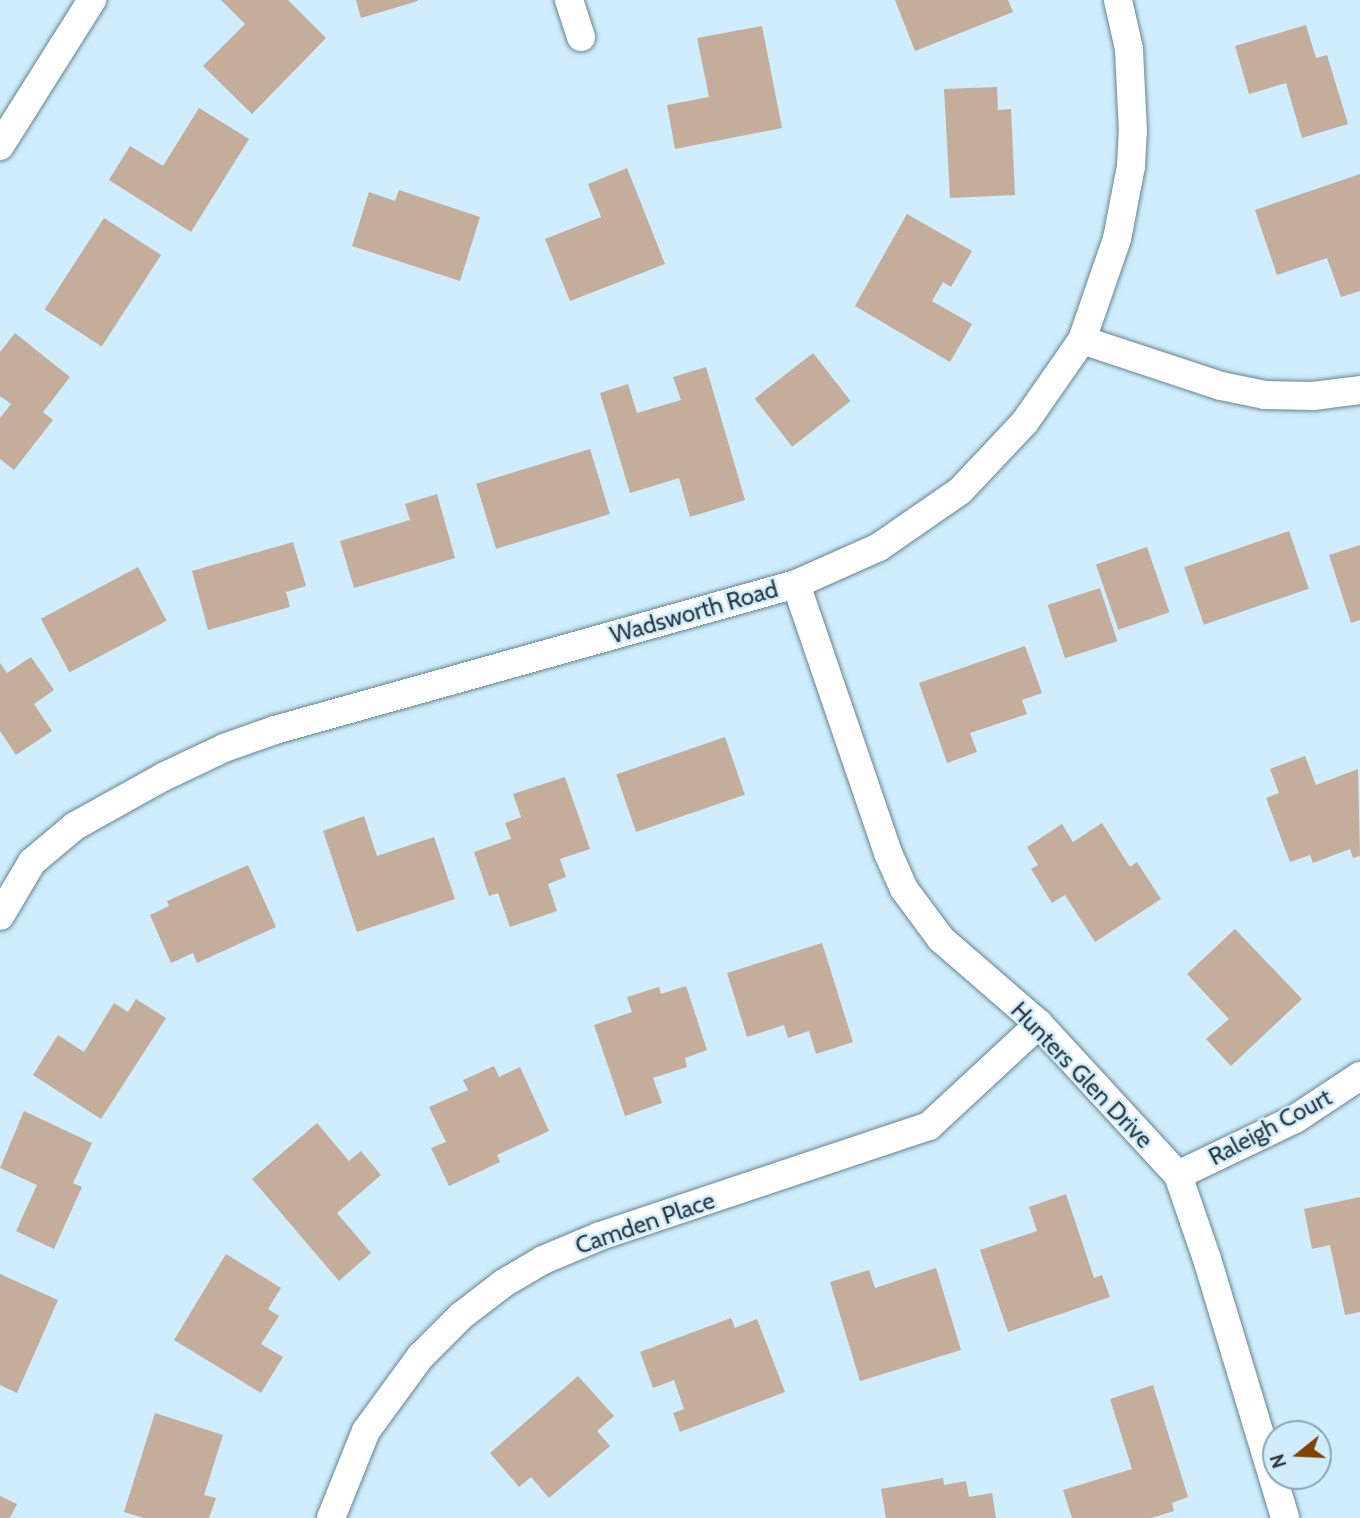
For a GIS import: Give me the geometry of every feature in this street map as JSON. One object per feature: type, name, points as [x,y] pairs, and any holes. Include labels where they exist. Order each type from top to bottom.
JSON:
[{"type":"street","points":[[0,146],[92,0]]},
{"type":"street","points":[[569,0],[581,37]]},
{"type":"street","name":"Wadsworth Road","points":[[0,916],[32,862],[75,826],[163,776],[224,748],[275,730],[796,584],[879,547],[960,491],[1025,422],[1082,340],[1117,239],[1131,166],[1133,94],[1129,49],[1118,0]]},
{"type":"street","points":[[1082,340],[1221,386],[1265,395],[1312,396],[1360,390]]},
{"type":"street","name":"Hunters Glen Drive","points":[[796,584],[888,853],[904,889],[942,939],[1039,1024],[1178,1175],[1207,1259],[1284,1518]]},
{"type":"street","name":"Camden Place","points":[[331,1518],[366,1431],[420,1357],[461,1316],[504,1283],[543,1260],[600,1236],[929,1126],[1039,1024]]},
{"type":"street","name":"Raleigh Court","points":[[1178,1175],[1295,1119],[1360,1076]]},
{"type":"building","points":[[221,0],[288,0],[326,38],[252,114],[203,66],[245,24]]},
{"type":"building","points":[[356,0],[418,0],[418,1],[361,18]]},
{"type":"building","points":[[895,0],[1008,0],[1013,12],[915,51]]},
{"type":"building","points":[[1306,25],[1316,58],[1327,55],[1348,124],[1302,138],[1286,83],[1249,94],[1235,46]]},
{"type":"building","points":[[762,26],[782,128],[675,149],[667,105],[709,97],[697,38]]},
{"type":"building","points":[[997,87],[998,110],[1011,109],[1015,195],[950,198],[944,89]]},
{"type":"building","points":[[199,108],[249,139],[191,232],[109,180],[130,146],[163,166]]},
{"type":"building","points":[[627,168],[665,264],[570,301],[545,239],[601,217],[588,184]]},
{"type":"building","points":[[1360,174],[1360,291],[1341,297],[1327,258],[1277,275],[1255,210]]},
{"type":"building","points":[[399,190],[480,217],[460,281],[352,246],[369,192],[395,201]]},
{"type":"building","points":[[907,214],[972,251],[951,287],[943,282],[932,301],[972,324],[950,362],[855,306]]},
{"type":"building","points":[[104,218],[161,255],[102,346],[45,309]]},
{"type":"building","points":[[15,333],[70,377],[43,412],[53,420],[14,470],[0,459],[0,418],[11,404],[0,396],[0,352]]},
{"type":"building","points":[[813,353],[851,401],[792,447],[755,399]]},
{"type":"building","points":[[706,367],[745,500],[690,517],[679,478],[630,493],[600,393],[628,384],[637,413],[681,400],[673,377]]},
{"type":"building","points":[[590,449],[610,514],[496,549],[476,484]]},
{"type":"building","points":[[437,494],[455,558],[354,588],[340,541],[410,520],[405,504]]},
{"type":"building","points":[[1289,531],[1309,589],[1204,625],[1184,567]]},
{"type":"building","points":[[293,542],[306,586],[286,592],[290,607],[208,630],[192,571]]},
{"type":"building","points":[[1360,545],[1360,620],[1351,623],[1329,555]]},
{"type":"building","points":[[1147,547],[1169,612],[1118,630],[1096,565]]},
{"type":"building","points":[[138,567],[167,621],[70,673],[41,619]]},
{"type":"building","points":[[1100,588],[1117,641],[1065,658],[1048,605]]},
{"type":"building","points":[[1025,646],[1042,693],[1022,700],[1027,714],[970,733],[977,752],[947,763],[919,683]]},
{"type":"building","points":[[31,657],[54,690],[34,704],[52,731],[16,755],[0,731],[0,663],[7,673]]},
{"type":"building","points":[[725,737],[745,795],[636,832],[616,774]]},
{"type":"building","points":[[1305,756],[1316,785],[1358,769],[1360,856],[1353,858],[1350,849],[1313,863],[1310,855],[1290,862],[1266,798],[1279,793],[1270,769]]},
{"type":"building","points":[[565,777],[590,849],[560,859],[566,877],[548,884],[557,911],[510,927],[498,893],[489,896],[474,852],[511,839],[505,823],[521,817],[513,794]]},
{"type":"building","points":[[364,816],[377,856],[434,837],[455,899],[357,932],[323,831]]},
{"type":"building","points":[[1102,823],[1130,867],[1137,862],[1161,899],[1095,942],[1065,895],[1052,903],[1031,869],[1038,865],[1027,847],[1062,824],[1073,842]]},
{"type":"building","points":[[248,865],[276,927],[197,963],[193,953],[171,963],[150,915],[169,906],[167,901]]},
{"type":"building","points":[[1235,929],[1302,999],[1231,1066],[1206,1039],[1229,1019],[1187,974]]},
{"type":"building","points":[[822,943],[853,1042],[816,1054],[809,1031],[788,1038],[784,1025],[747,1037],[727,973]]},
{"type":"building","points":[[686,986],[707,1050],[685,1058],[687,1067],[653,1078],[662,1103],[625,1116],[594,1025],[632,1012],[627,997],[659,987],[661,994]]},
{"type":"building","points":[[136,999],[166,1018],[101,1119],[33,1075],[58,1035],[84,1052],[114,1003],[128,1012]]},
{"type":"building","points":[[494,1066],[499,1077],[520,1067],[549,1131],[497,1155],[500,1162],[449,1186],[431,1148],[446,1142],[429,1107],[468,1090],[463,1080]]},
{"type":"building","points":[[24,1111],[92,1143],[73,1183],[82,1187],[54,1249],[16,1231],[37,1185],[0,1168]]},
{"type":"building","points":[[317,1123],[349,1161],[361,1151],[381,1175],[337,1213],[371,1253],[339,1281],[252,1179]]},
{"type":"building","points":[[1066,1194],[1094,1278],[1102,1275],[1110,1297],[1008,1332],[980,1250],[1037,1231],[1029,1207]]},
{"type":"building","points":[[1360,1197],[1360,1312],[1345,1315],[1330,1245],[1312,1249],[1304,1209]]},
{"type":"building","points":[[226,1254],[281,1288],[268,1309],[279,1316],[261,1344],[283,1357],[261,1393],[174,1340]]},
{"type":"building","points":[[936,1268],[961,1350],[860,1381],[830,1282],[869,1270],[875,1288]]},
{"type":"building","points":[[0,1274],[58,1300],[17,1393],[0,1385]]},
{"type":"building","points":[[731,1318],[735,1328],[757,1319],[785,1392],[680,1432],[673,1413],[684,1409],[674,1380],[653,1388],[640,1352]]},
{"type":"building","points":[[578,1376],[614,1416],[597,1431],[610,1446],[549,1498],[531,1477],[519,1487],[490,1453]]},
{"type":"building","points":[[1153,1385],[1188,1497],[1172,1503],[1174,1511],[1151,1518],[1072,1518],[1063,1490],[1132,1469],[1110,1399]]},
{"type":"building","points":[[155,1413],[223,1435],[204,1495],[216,1498],[209,1518],[144,1518],[124,1512]]},
{"type":"building","points":[[943,1478],[944,1485],[966,1481],[969,1497],[992,1493],[996,1518],[886,1518],[881,1489]]},
{"type":"building","points":[[0,1496],[17,1504],[10,1518],[0,1518]]}]
